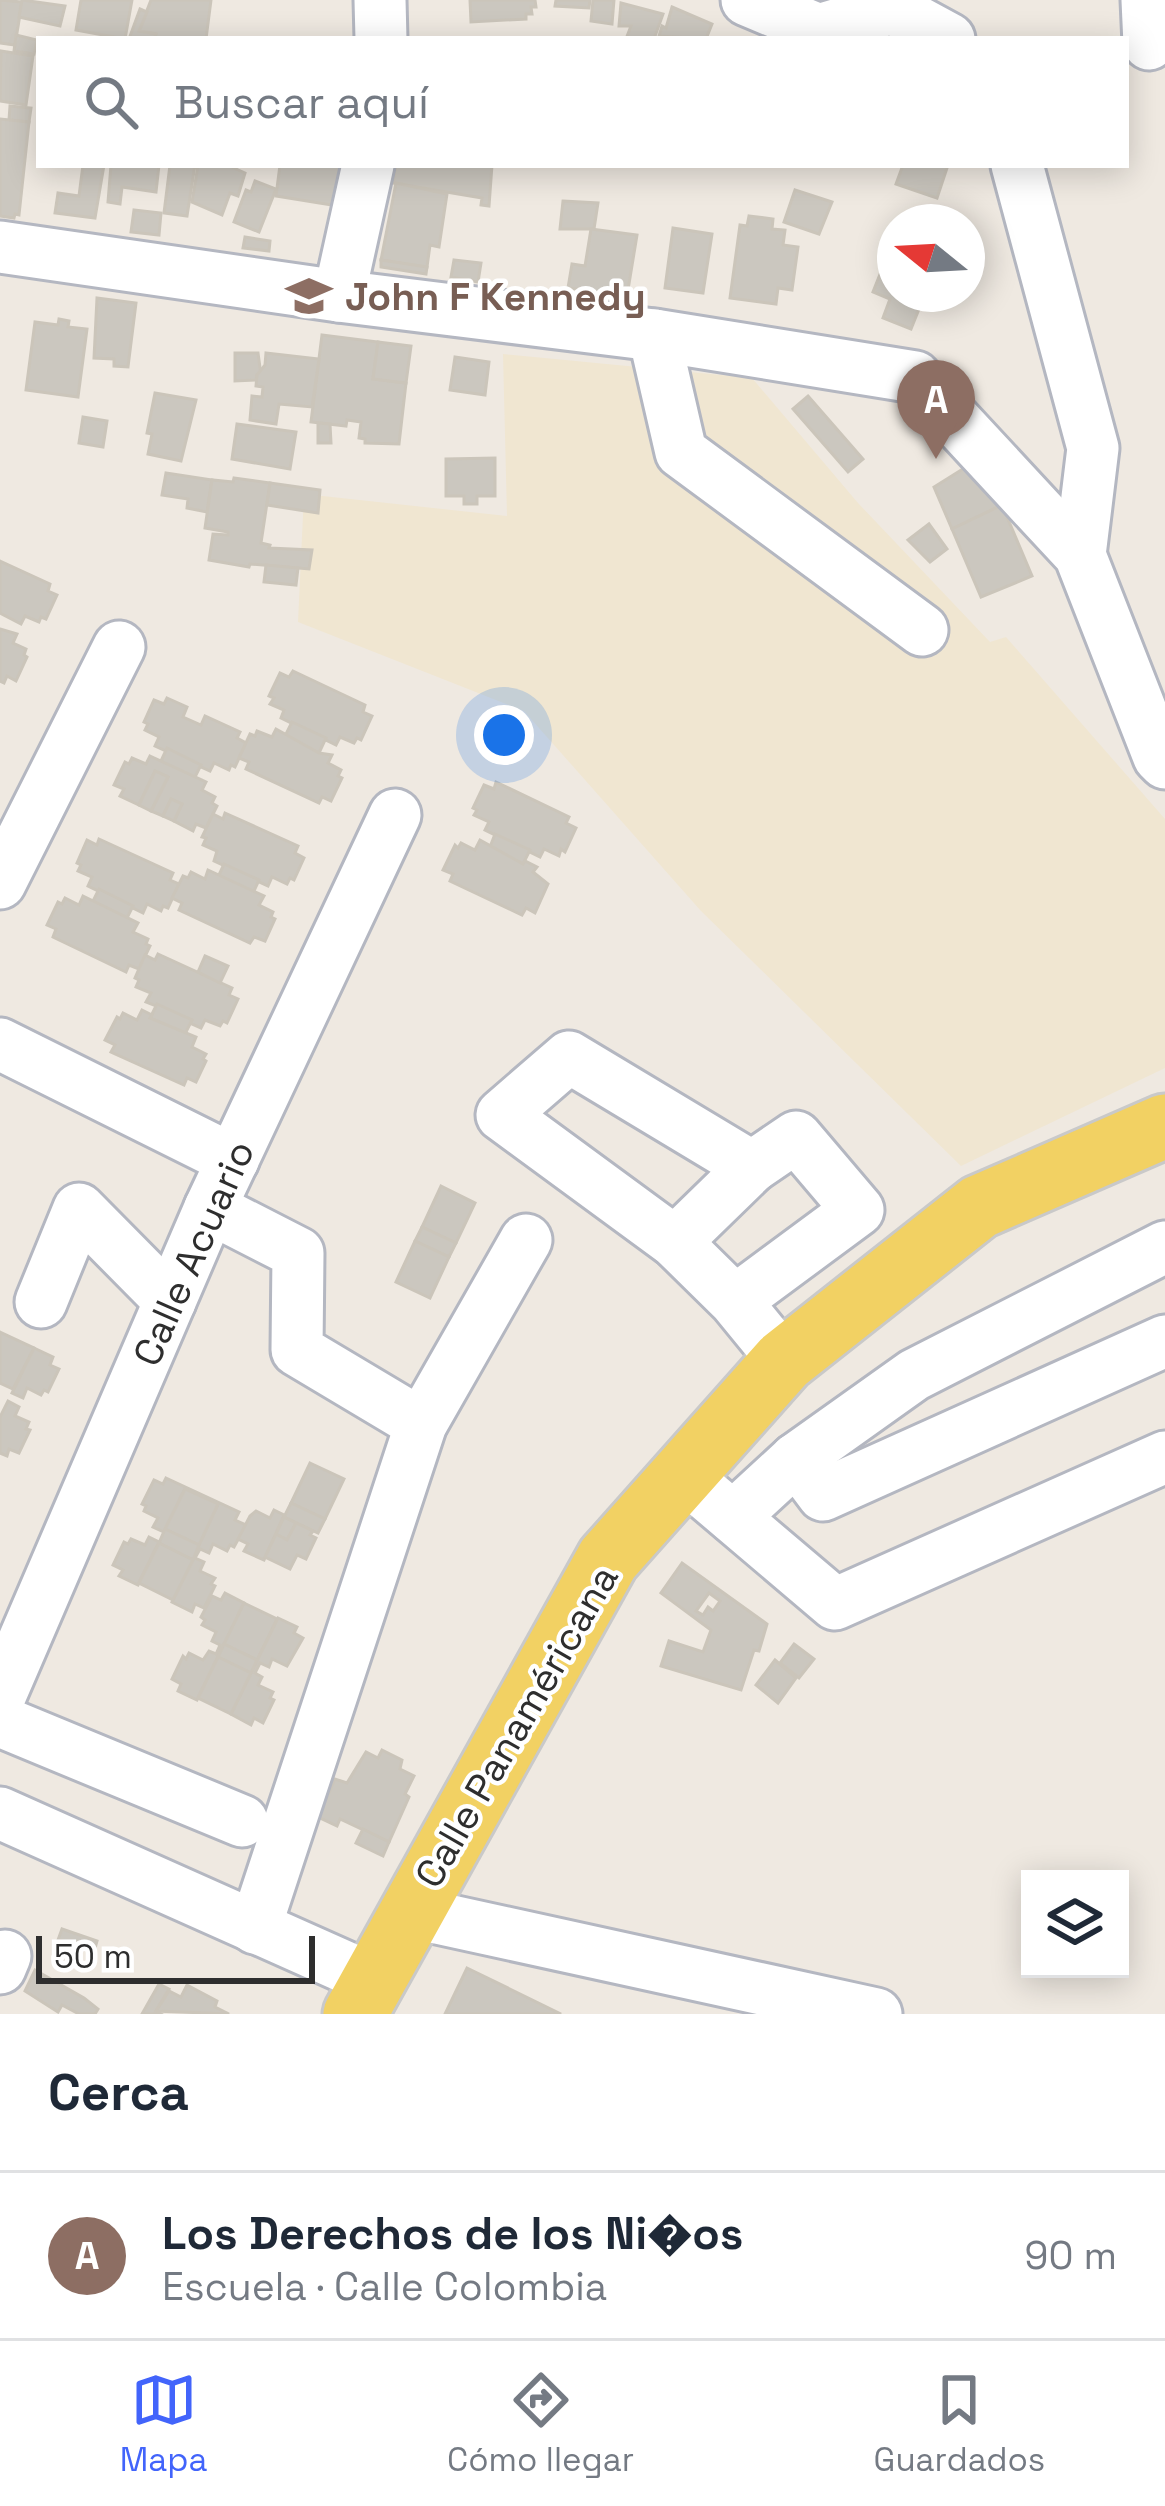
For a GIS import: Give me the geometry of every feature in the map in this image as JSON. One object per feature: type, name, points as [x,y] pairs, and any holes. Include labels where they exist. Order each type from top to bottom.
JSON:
[{"type":"main road","name":"Calle Panaméricana","points":[[363,1996],[608,1559],[784,1361],[979,1207],[1165,1126]]},
{"type":"street","points":[[380,0],[381,36]]},
{"type":"street","points":[[747,0],[819,30],[892,8],[943,36]]},
{"type":"street","points":[[339,296],[367,168]]},
{"type":"street","points":[[1018,168],[1093,448],[1079,555]]},
{"type":"street","points":[[0,247],[654,335],[915,376],[1079,555],[1165,763]]},
{"type":"street","points":[[654,335],[681,452],[922,630]]},
{"type":"street","points":[[0,883],[119,647]]},
{"type":"street","name":"Calle Acuario","points":[[0,1696],[210,1208],[395,814]]},
{"type":"street","points":[[0,1044],[233,1160]]},
{"type":"street","points":[[752,1167],[569,1058],[502,1115],[674,1242],[735,1301],[784,1361]]},
{"type":"street","points":[[674,1242],[752,1167],[796,1137],[858,1210],[735,1301]]},
{"type":"street","points":[[210,1208],[298,1253],[297,1350],[421,1424]]},
{"type":"street","points":[[41,1301],[79,1209],[170,1301]]},
{"type":"street","points":[[255,1928],[421,1424],[526,1240]]},
{"type":"street","points":[[733,1517],[796,1459],[914,1375],[1165,1247]]},
{"type":"street","points":[[796,1459],[824,1495],[1165,1341]]},
{"type":"street","points":[[683,1475],[836,1604],[1165,1457]]},
{"type":"street","points":[[0,1720],[242,1821]]},
{"type":"street","points":[[0,1813],[255,1928],[363,1996]]},
{"type":"street","points":[[410,1912],[875,2014]]},
{"type":"shaded area","points":[[503,354],[752,378],[858,503],[990,642],[1006,637],[1165,819],[1165,1068],[961,1166],[701,911],[524,711],[298,622],[304,494],[507,516]]},
{"type":"building","points":[[0,0],[22,2],[15,45],[0,43]]},
{"type":"building","points":[[22,0],[65,6],[60,26],[19,17]]},
{"type":"building","points":[[81,0],[132,0],[126,36],[76,30]]},
{"type":"building","points":[[151,0],[211,0],[206,36],[155,36],[139,31]]},
{"type":"building","points":[[470,0],[535,0],[536,7],[531,7],[532,14],[526,14],[526,19],[471,22]]},
{"type":"building","points":[[556,0],[590,0],[589,8],[555,6]]},
{"type":"building","points":[[593,0],[614,0],[612,24],[591,21]]},
{"type":"building","points":[[621,3],[663,14],[655,36],[627,36],[631,26],[619,26]]},
{"type":"building","points":[[672,7],[712,24],[707,36],[659,36],[662,26],[666,28]]},
{"type":"building","points":[[140,9],[147,12],[139,31],[155,36],[130,36]]},
{"type":"building","points":[[16,35],[36,40],[34,54],[14,51]]},
{"type":"building","points":[[1,51],[33,56],[26,105],[0,101]]},
{"type":"building","points":[[10,106],[31,108],[29,122],[9,120]]},
{"type":"building","points":[[0,119],[29,122],[19,215],[14,218],[0,216]]},
{"type":"building","points":[[83,168],[103,168],[95,218],[55,213],[58,193],[79,196]]},
{"type":"building","points":[[111,168],[159,168],[156,192],[122,187],[120,204],[108,202]]},
{"type":"building","points":[[170,168],[195,168],[187,216],[164,213]]},
{"type":"building","points":[[198,168],[234,168],[245,173],[238,196],[230,193],[222,215],[192,202]]},
{"type":"building","points":[[280,168],[342,168],[338,206],[276,196]]},
{"type":"building","points":[[396,168],[492,168],[489,206],[481,205],[482,198],[393,183]]},
{"type":"building","points":[[902,168],[947,168],[937,198],[896,184]]},
{"type":"building","points":[[255,181],[276,189],[259,232],[234,222],[246,190],[251,192]]},
{"type":"building","points":[[396,183],[447,194],[439,247],[430,245],[427,267],[381,260]]},
{"type":"building","points":[[795,190],[832,202],[819,234],[784,222]]},
{"type":"building","points":[[563,201],[598,203],[594,229],[560,229]]},
{"type":"building","points":[[134,210],[161,213],[159,235],[131,232]]},
{"type":"building","points":[[749,216],[773,219],[772,229],[785,230],[783,245],[798,247],[792,290],[778,288],[776,304],[730,298],[740,225],[747,226]]},
{"type":"building","points":[[673,228],[712,234],[703,293],[665,288]]},
{"type":"building","points":[[591,229],[637,235],[627,296],[568,288],[572,264],[585,266]]},
{"type":"building","points":[[245,237],[270,241],[269,251],[243,248]]},
{"type":"building","points":[[381,260],[427,267],[426,274],[381,267]]},
{"type":"building","points":[[454,260],[481,263],[478,282],[451,277]]},
{"type":"building","points":[[97,298],[136,303],[128,367],[114,366],[114,359],[94,358]]},
{"type":"building","points":[[885,312],[918,312],[911,329],[883,318]]},
{"type":"building","points":[[59,319],[69,321],[68,327],[87,329],[78,397],[26,390],[35,322],[58,325]]},
{"type":"building","points":[[322,335],[378,342],[373,379],[406,383],[399,444],[365,443],[359,438],[361,422],[347,420],[346,426],[311,422]]},
{"type":"building","points":[[378,342],[411,346],[406,383],[373,379]]},
{"type":"building","points":[[235,353],[258,353],[261,375],[256,380],[235,381]]},
{"type":"building","points":[[266,353],[319,359],[312,407],[279,404],[276,424],[250,420],[252,396],[262,397],[257,375],[265,365]]},
{"type":"building","points":[[455,357],[489,362],[485,395],[450,390]]},
{"type":"building","points":[[155,393],[196,400],[181,461],[148,454]]},
{"type":"building","points":[[808,396],[863,459],[848,472],[793,409]]},
{"type":"building","points":[[83,417],[107,421],[103,447],[79,443]]},
{"type":"building","points":[[318,423],[330,424],[331,443],[318,443]]},
{"type":"building","points":[[237,424],[296,432],[290,469],[232,459]]},
{"type":"building","points":[[495,458],[495,496],[477,496],[477,504],[464,504],[464,496],[446,496],[446,459]]},
{"type":"building","points":[[974,462],[1002,505],[952,529],[934,487]]},
{"type":"building","points":[[166,473],[212,480],[207,512],[187,508],[188,499],[162,495]]},
{"type":"building","points":[[234,478],[270,483],[261,543],[269,548],[312,550],[309,569],[209,560],[213,534],[228,535],[205,528],[212,480],[233,482]]},
{"type":"building","points":[[270,483],[320,490],[318,513],[267,505]]},
{"type":"building","points":[[1002,505],[1032,576],[981,597],[952,529]]},
{"type":"building","points":[[929,524],[947,549],[930,562],[908,540]]},
{"type":"building","points":[[0,561],[50,584],[48,591],[57,595],[46,619],[41,617],[39,622],[25,616],[21,624],[0,613]]},
{"type":"building","points":[[266,565],[298,568],[296,585],[264,582]]},
{"type":"building","points":[[0,629],[17,634],[13,643],[26,649],[16,681],[7,676],[4,683],[0,681]]},
{"type":"building","points":[[293,671],[365,705],[363,712],[372,716],[361,740],[354,743],[340,737],[336,745],[281,718],[284,710],[270,704],[274,698],[269,696],[280,673],[289,677]]},
{"type":"building","points":[[167,698],[187,707],[183,717],[201,725],[205,716],[240,732],[237,738],[246,743],[235,767],[229,770],[214,763],[210,771],[155,746],[159,737],[145,730],[148,724],[144,722],[154,700],[164,704]]},
{"type":"building","points":[[292,722],[326,738],[319,753],[285,736]]},
{"type":"building","points":[[276,729],[319,753],[332,755],[328,763],[341,770],[338,776],[342,778],[331,801],[322,797],[319,803],[246,769],[249,762],[239,758],[250,734],[255,736],[257,731],[272,737]]},
{"type":"building","points":[[167,748],[201,765],[194,779],[160,763]]},
{"type":"building","points":[[150,756],[206,782],[202,790],[215,797],[212,803],[217,806],[206,828],[196,824],[193,831],[174,821],[182,804],[171,799],[163,816],[151,811],[168,777],[155,771],[139,805],[120,796],[124,789],[114,785],[125,762],[129,764],[132,758],[146,764]]},
{"type":"building","points":[[155,771],[168,777],[151,811],[139,805]]},
{"type":"building","points":[[496,782],[569,817],[566,823],[576,828],[565,852],[561,849],[559,856],[544,849],[540,857],[485,830],[489,822],[474,815],[477,810],[473,808],[484,785],[494,789]]},
{"type":"building","points":[[171,799],[182,804],[174,821],[163,816]]},
{"type":"building","points":[[225,813],[298,846],[295,853],[304,858],[294,880],[290,878],[287,884],[272,877],[268,886],[214,861],[217,851],[203,845],[206,838],[202,837],[213,814],[223,819]]},
{"type":"building","points":[[495,834],[530,850],[523,864],[490,847]]},
{"type":"building","points":[[99,839],[173,873],[170,880],[179,884],[168,908],[163,906],[161,911],[147,904],[143,913],[88,886],[92,877],[78,871],[81,865],[77,863],[87,840],[97,845]]},
{"type":"building","points":[[480,840],[537,867],[533,872],[548,884],[535,913],[526,908],[522,915],[450,881],[453,874],[443,870],[455,845],[475,850]]},
{"type":"building","points":[[224,864],[259,880],[253,893],[218,877]]},
{"type":"building","points":[[208,870],[264,896],[259,905],[273,912],[275,919],[265,941],[254,937],[250,943],[179,910],[182,903],[172,898],[183,876],[188,878],[191,872],[205,879]]},
{"type":"building","points":[[99,889],[133,906],[126,920],[92,903]]},
{"type":"building","points":[[83,896],[138,923],[133,932],[148,939],[150,946],[139,969],[129,965],[126,972],[53,937],[56,929],[47,925],[58,902],[62,904],[65,898],[79,905]]},
{"type":"building","points":[[158,954],[232,988],[229,995],[238,999],[227,1023],[220,1026],[205,1020],[201,1028],[146,1002],[151,993],[136,987],[139,980],[135,978],[145,955],[155,960]]},
{"type":"building","points":[[205,956],[228,966],[220,983],[198,972]]},
{"type":"building","points":[[157,1004],[192,1020],[185,1034],[150,1018]]},
{"type":"building","points":[[142,1010],[196,1037],[192,1047],[206,1054],[206,1061],[196,1082],[187,1078],[184,1085],[111,1052],[115,1045],[105,1040],[117,1017],[123,1013],[137,1020]]},
{"type":"building","points":[[441,1186],[475,1203],[456,1243],[422,1227]]},
{"type":"building","points":[[422,1227],[456,1243],[449,1257],[415,1241]]},
{"type":"building","points":[[415,1241],[449,1257],[430,1298],[396,1282]]},
{"type":"building","points":[[0,1332],[34,1348],[13,1389],[0,1383]]},
{"type":"building","points":[[34,1348],[53,1357],[50,1365],[59,1369],[48,1392],[41,1395],[27,1388],[23,1398],[12,1393]]},
{"type":"building","points":[[8,1401],[19,1407],[15,1416],[29,1422],[26,1429],[30,1430],[19,1453],[9,1449],[7,1456],[0,1453],[0,1417]]},
{"type":"building","points":[[310,1463],[344,1479],[325,1519],[291,1503]]},
{"type":"building","points":[[166,1478],[239,1512],[235,1520],[246,1525],[227,1551],[213,1544],[209,1553],[200,1549],[195,1558],[204,1562],[200,1571],[215,1578],[211,1584],[215,1586],[204,1608],[195,1604],[192,1612],[172,1602],[218,1504],[185,1489],[164,1532],[153,1527],[158,1518],[144,1511],[142,1504],[154,1480],[163,1484]]},
{"type":"building","points":[[185,1489],[218,1504],[199,1545],[165,1529]]},
{"type":"building","points":[[291,1503],[325,1519],[318,1533],[284,1517]]},
{"type":"building","points":[[274,1510],[284,1515],[264,1560],[244,1551],[248,1544],[238,1539],[256,1511],[270,1518]]},
{"type":"building","points":[[284,1517],[296,1523],[287,1540],[276,1534]]},
{"type":"building","points":[[296,1523],[313,1531],[310,1535],[316,1538],[306,1559],[297,1555],[290,1569],[265,1557],[276,1534],[287,1540]]},
{"type":"building","points":[[165,1529],[199,1545],[193,1560],[159,1543]]},
{"type":"building","points":[[149,1537],[159,1542],[138,1585],[119,1576],[123,1570],[113,1565],[124,1542],[131,1539],[145,1545]]},
{"type":"building","points":[[159,1543],[193,1560],[173,1600],[139,1583]]},
{"type":"building","points":[[682,1563],[767,1624],[741,1690],[661,1666],[669,1641],[703,1652],[711,1630],[661,1593]],"holes":[[[709,1593],[720,1601],[713,1611],[708,1607],[703,1615],[696,1611]]]},
{"type":"building","points":[[225,1593],[244,1603],[197,1700],[178,1691],[181,1684],[172,1679],[183,1656],[186,1659],[189,1653],[203,1660],[209,1651],[216,1654],[220,1645],[212,1641],[216,1632],[202,1625],[201,1617],[212,1596],[221,1600]]},
{"type":"building","points":[[244,1603],[277,1619],[257,1660],[224,1644]]},
{"type":"building","points":[[278,1618],[297,1627],[294,1633],[303,1638],[287,1666],[272,1659],[269,1667],[260,1663],[255,1673],[262,1677],[258,1685],[273,1692],[270,1698],[274,1700],[263,1723],[254,1718],[251,1725],[231,1714]]},
{"type":"building","points":[[224,1644],[257,1660],[251,1673],[218,1657]]},
{"type":"building","points":[[794,1644],[814,1659],[799,1678],[780,1663]]},
{"type":"building","points":[[218,1657],[251,1673],[231,1714],[198,1698]]},
{"type":"building","points":[[775,1660],[796,1678],[778,1703],[756,1685]]},
{"type":"building","points":[[382,1750],[402,1760],[400,1769],[414,1776],[389,1842],[340,1819],[337,1826],[318,1817],[335,1779],[347,1783],[366,1752],[378,1758]]},
{"type":"building","points":[[363,1829],[389,1842],[383,1856],[356,1843]]},
{"type":"building","points":[[62,1929],[97,1941],[94,1952],[58,1940]]},
{"type":"building","points":[[467,1968],[561,2014],[445,2014]]},
{"type":"building","points":[[35,1970],[84,1998],[98,2009],[95,2014],[79,2014],[62,2005],[58,2012],[25,1991]]},
{"type":"building","points":[[159,1984],[169,1989],[156,2011],[161,2014],[142,2014]]},
{"type":"building","points":[[187,1985],[217,2001],[215,2007],[229,2014],[156,2011],[169,1991],[181,1997]]},
{"type":"place","name":"John F Kennedy","points":[[309,296]]},
{"type":"place","name":"Los Derechos de los Ni�os","points":[[936,459]]}]
